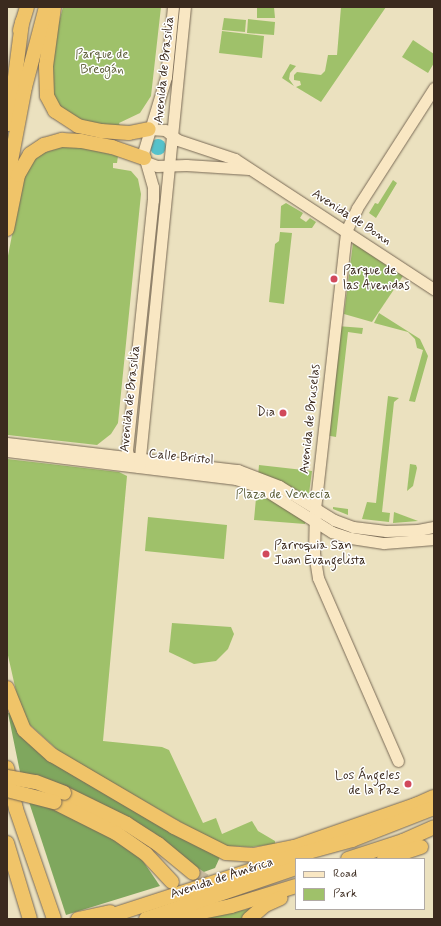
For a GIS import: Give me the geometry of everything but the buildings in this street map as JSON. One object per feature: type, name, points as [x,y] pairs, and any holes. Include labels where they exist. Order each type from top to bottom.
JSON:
[{"type":"highway","points":[[7,81],[27,7]]},
{"type":"highway","points":[[7,182],[25,87],[46,7]]},
{"type":"highway","points":[[54,7],[46,66],[47,96],[53,107],[78,126],[116,133],[140,132],[149,129]]},
{"type":"highway","points":[[7,136],[22,22]]},
{"type":"highway","points":[[7,229],[18,175],[30,154],[44,145],[62,140],[81,141],[112,147],[145,160]]},
{"type":"highway","points":[[7,688],[24,730],[52,755],[174,827],[226,853],[253,855],[294,847],[418,804]]},
{"type":"highway","points":[[7,768],[16,809],[54,919]]},
{"type":"highway","points":[[7,777],[36,782],[146,854],[172,882]]},
{"type":"highway","points":[[7,790],[59,797],[127,824],[158,844],[193,873]]},
{"type":"highway","points":[[302,854],[434,797]]},
{"type":"highway","name":"Avenida de América","points":[[101,919],[302,854],[352,840],[434,808]]},
{"type":"highway","points":[[326,858],[434,819]]},
{"type":"highway","points":[[351,858],[403,841],[434,827]]},
{"type":"highway","points":[[7,843],[30,919]]},
{"type":"highway","points":[[387,858],[421,847]]},
{"type":"highway","name":"Avenida de América","points":[[146,919],[295,868]]},
{"type":"highway","points":[[250,892],[295,877]]},
{"type":"highway","points":[[169,919],[231,906],[295,886]]},
{"type":"highway","points":[[248,919],[265,905],[295,891]]},
{"type":"highway","points":[[78,919],[102,913],[130,909]]},
{"type":"street","name":"Avenida de Brasilia","points":[[149,129],[159,106],[166,77],[173,7]]},
{"type":"street","name":"Avenida de Brasilia","points":[[172,137],[185,7]]},
{"type":"street","name":"Avenida de Bruselas","points":[[398,761],[318,578],[314,554],[315,521],[346,231],[357,208],[434,88]]},
{"type":"street","points":[[149,129],[162,129],[172,137],[170,165],[153,165],[145,160],[145,141],[149,129]]},
{"type":"street","name":"Avenida de Bonn","points":[[172,137],[230,157],[434,289]]},
{"type":"street","name":"Avenida de Brasilia","points":[[135,461],[127,442],[153,200],[153,187],[145,160]]},
{"type":"street","name":"Avenida de Brasilia","points":[[135,461],[170,165]]},
{"type":"street","name":"Avenida de Bonn","points":[[170,165],[253,171]]},
{"type":"street","name":"Calle Bristol","points":[[8,447],[246,472],[279,486],[334,520],[368,530],[418,530],[434,527]]},
{"type":"street","name":"Calle Bristol","points":[[8,447],[135,461],[243,481],[274,494],[332,532],[368,542],[405,543],[434,539]]},
{"type":"green space","name":"Parque de Breogán","points":[[63,7],[161,7],[151,96],[140,113],[119,123],[120,126],[81,122],[62,114],[52,95],[49,59]]},
{"type":"green space","points":[[257,7],[274,7],[275,18],[257,18]]},
{"type":"green space","points":[[341,7],[386,7],[321,102],[296,87],[301,85],[300,81],[294,80],[294,75],[297,72],[321,75],[325,71],[328,55],[337,55]]},
{"type":"green space","points":[[224,18],[246,20],[245,32],[222,30]]},
{"type":"green space","points":[[248,19],[275,22],[274,35],[247,33]]},
{"type":"green space","points":[[222,31],[264,36],[262,58],[219,53]]},
{"type":"green space","points":[[413,40],[434,54],[434,63],[428,73],[402,57]]},
{"type":"green space","points":[[290,64],[296,66],[290,73],[289,79],[294,86],[282,78]]},
{"type":"green space","points":[[62,147],[80,147],[118,156],[117,163],[113,163],[113,168],[131,171],[138,179],[141,194],[118,423],[111,434],[97,445],[8,435],[7,445],[7,261],[23,178],[33,161],[43,153]]},
{"type":"green space","points":[[393,180],[397,183],[376,218],[369,213],[375,203],[378,204]]},
{"type":"green space","points":[[286,203],[303,213],[300,218],[306,222],[310,218],[316,222],[312,228],[280,228],[281,206]]},
{"type":"green space","points":[[280,232],[292,233],[284,304],[269,302],[275,244],[279,241]]},
{"type":"green space","points":[[353,243],[403,276],[372,322],[344,314]]},
{"type":"green space","points":[[379,313],[420,339],[428,356],[415,402],[409,401],[423,350],[417,348],[415,339],[408,332],[374,323]]},
{"type":"green space","points":[[337,326],[363,328],[362,334],[348,332],[336,437],[325,435]]},
{"type":"green space","points":[[388,396],[399,398],[394,402],[382,512],[390,513],[389,522],[362,519],[367,502],[376,503]]},
{"type":"green space","points":[[7,459],[119,472],[127,476],[103,741],[162,747],[169,750],[203,823],[216,818],[222,834],[252,821],[258,831],[275,841],[275,844],[252,847],[222,846],[61,753],[29,724],[18,700],[7,651]]},
{"type":"green space","points":[[410,464],[416,465],[417,468],[413,486],[407,491]]},
{"type":"green space","name":"Plaza de Venecia","points":[[259,465],[312,471],[305,524],[254,520]]},
{"type":"green space","points":[[333,507],[348,509],[348,515],[333,509]]},
{"type":"green space","points":[[394,512],[418,521],[393,523]]},
{"type":"green space","points":[[148,517],[227,525],[224,559],[145,551]]},
{"type":"green space","points":[[172,623],[231,627],[234,634],[228,649],[216,661],[194,664],[169,652]]},
{"type":"green space","points":[[11,712],[16,723],[161,824],[220,857],[215,868],[201,873],[154,833],[55,782],[20,772],[8,713]]},
{"type":"green space","points":[[28,799],[42,802],[122,842],[143,861],[160,886],[66,915]]},
{"type":"green space","points":[[254,908],[241,919],[200,918]]},
{"type":"water","points":[[158,139],[165,144],[166,147],[161,154],[158,155],[151,150],[150,147],[155,140]]},
{"type":"tunnel","points":[[193,873],[221,891],[250,892]]},
{"type":"place","name":"Parque de las Avenidas","points":[[334,279]]},
{"type":"place","name":"Dia","points":[[283,413]]},
{"type":"place","name":"Parroquia San Juan Evangelista","points":[[266,554]]},
{"type":"place","name":"Los Ángeles de la Paz","points":[[408,784]]}]
